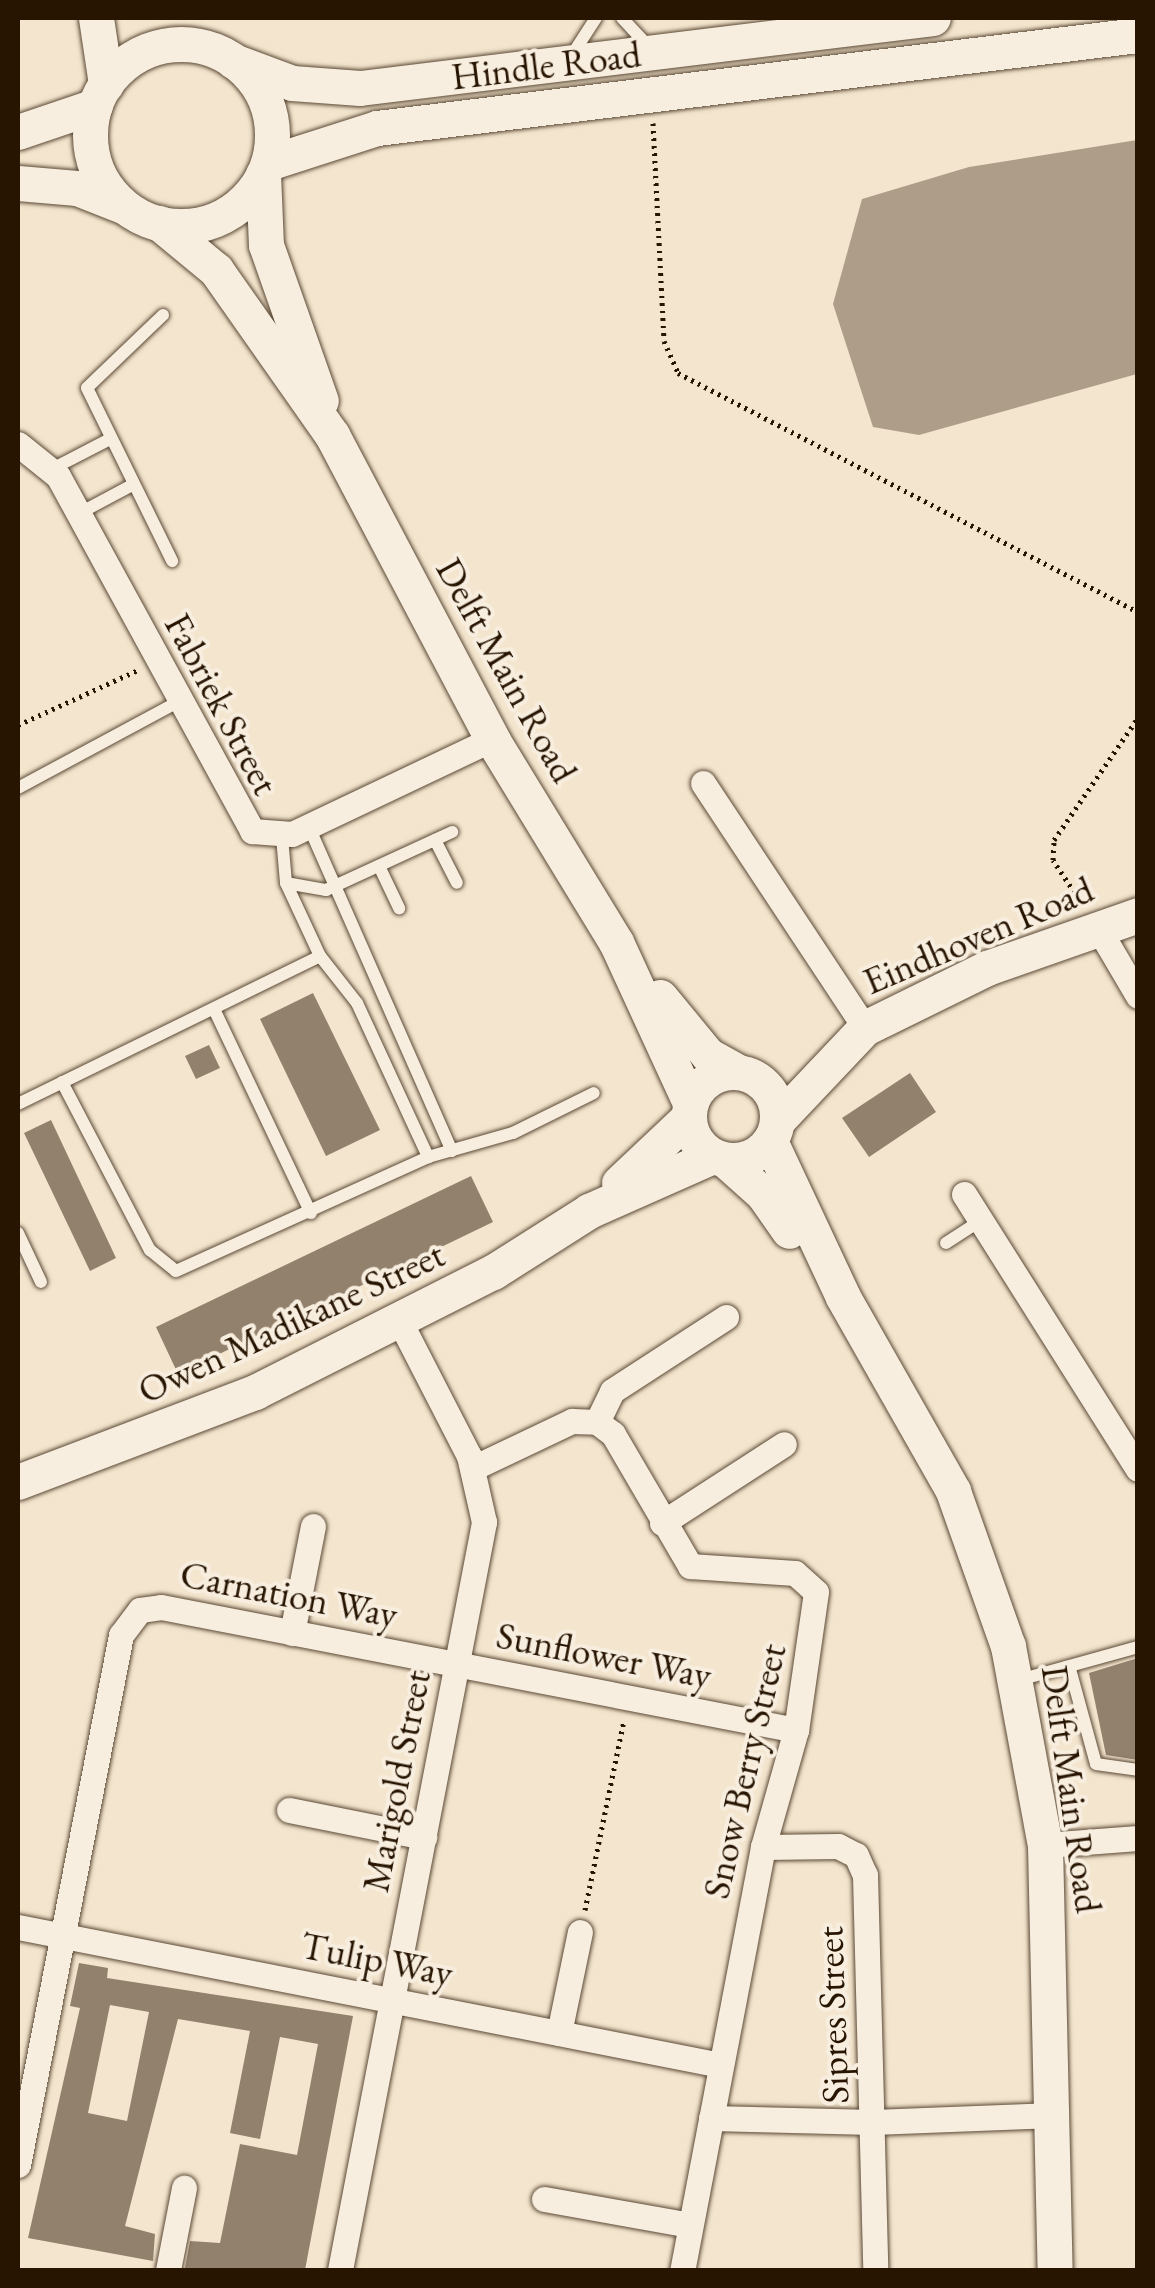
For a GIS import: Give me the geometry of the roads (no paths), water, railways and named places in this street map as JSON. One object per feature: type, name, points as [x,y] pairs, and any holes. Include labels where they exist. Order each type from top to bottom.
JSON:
[{"type":"street","points":[[96,18],[100,95],[93,161],[124,206]]},
{"type":"street","points":[[18,183],[77,188],[160,223],[220,216],[265,169],[264,98],[233,60],[194,45],[159,18]]},
{"type":"street","name":"Hindle Road","points":[[233,60],[292,83],[360,88],[933,18]]},
{"type":"street","name":"Hindle Road","points":[[265,169],[377,128],[1138,35]]},
{"type":"street","points":[[18,132],[100,95],[145,52],[194,45]]},
{"type":"street","name":"Delft Main Road","points":[[265,169],[266,245],[332,435]]},
{"type":"street","name":"Delft Main Road","points":[[160,223],[216,270],[332,435],[492,738],[616,942],[689,1110]]},
{"type":"street","name":"Fabriek Street","points":[[18,444],[52,469],[244,824],[264,837],[282,837],[309,827],[492,738]]},
{"type":"street","points":[[703,783],[859,1032]]},
{"type":"street","name":"Eindhoven Road","points":[[746,1074],[859,1032],[987,968],[1138,915]]},
{"type":"street","points":[[1098,928],[1138,996]]},
{"type":"street","name":"Delft Main Road","points":[[616,942],[708,1055],[746,1074]]},
{"type":"street","name":"Eindhoven Road","points":[[774,1131],[859,1032]]},
{"type":"street","points":[[746,1074],[772,1095],[774,1131],[750,1157],[719,1158],[689,1110],[709,1078],[746,1074]]},
{"type":"street","name":"Owen Madikane Street","points":[[589,1211],[689,1110]]},
{"type":"street","name":"Delft Main Road","points":[[774,1131],[843,1297],[952,1490],[1016,1680],[1044,1845],[1056,2270]]},
{"type":"street","name":"Delft Main Road","points":[[719,1158],[764,1194],[843,1297]]},
{"type":"street","name":"Owen Madikane Street","points":[[18,1482],[165,1432],[399,1320],[589,1211],[719,1158]]},
{"type":"street","points":[[964,1194],[1130,1441],[1138,1469]]},
{"type":"street","points":[[474,1468],[572,1422],[596,1422],[612,1391],[726,1317]]},
{"type":"street","name":"Marigold Street","points":[[340,2270],[484,1522],[474,1468],[399,1320]]},
{"type":"street","name":"Snow Berry Street","points":[[596,1422],[613,1434],[684,1561],[699,1570],[785,1571],[811,1584],[818,1613],[796,1730],[763,1847],[682,2270]]},
{"type":"street","points":[[662,1523],[784,1444]]},
{"type":"street","points":[[292,1632],[313,1526]]},
{"type":"street","name":"Carnation Way","points":[[18,2165],[24,2100],[62,1936],[125,1624],[140,1610],[161,1607],[457,1664]]},
{"type":"street","name":"Sunflower Way","points":[[457,1664],[796,1730]]},
{"type":"street","points":[[289,1810],[424,1837]]},
{"type":"street","points":[[1044,1845],[1138,1838]]},
{"type":"street","name":"Sipres Street","points":[[763,1847],[838,1846],[861,1864],[873,2122],[875,2270]]},
{"type":"street","name":"Tulip Way","points":[[18,1927],[721,2065]]},
{"type":"street","points":[[559,2033],[580,1932]]},
{"type":"street","points":[[711,2118],[873,2122],[1054,2115]]},
{"type":"street","points":[[168,2270],[184,2188]]},
{"type":"street","points":[[544,2199],[690,2225]]},
{"type":"lane","points":[[563,64],[596,18]]},
{"type":"lane","points":[[622,18],[638,40],[667,51]]},
{"type":"lane","points":[[163,315],[87,388],[132,486],[172,560]]},
{"type":"lane","points":[[52,469],[110,440]]},
{"type":"lane","points":[[78,514],[132,486]]},
{"type":"lane","points":[[18,788],[178,702]]},
{"type":"lane","points":[[309,827],[452,1151]]},
{"type":"lane","points":[[286,883],[333,887],[452,832]]},
{"type":"lane","points":[[282,837],[286,883],[320,956],[358,1003],[428,1157]]},
{"type":"lane","points":[[434,840],[456,883]]},
{"type":"lane","points":[[379,866],[399,908]]},
{"type":"lane","points":[[18,1104],[320,956]]},
{"type":"lane","points":[[214,1009],[311,1212]]},
{"type":"lane","points":[[62,1082],[150,1250],[167,1267],[188,1270],[428,1157],[452,1151],[594,1093]]},
{"type":"lane","points":[[946,1243],[980,1220]]},
{"type":"lane","points":[[18,1234],[41,1282]]},
{"type":"lane","points":[[1016,1680],[1070,1669],[1138,1647]]},
{"type":"lane","points":[[1070,1669],[1096,1764],[1138,1770]]}]
